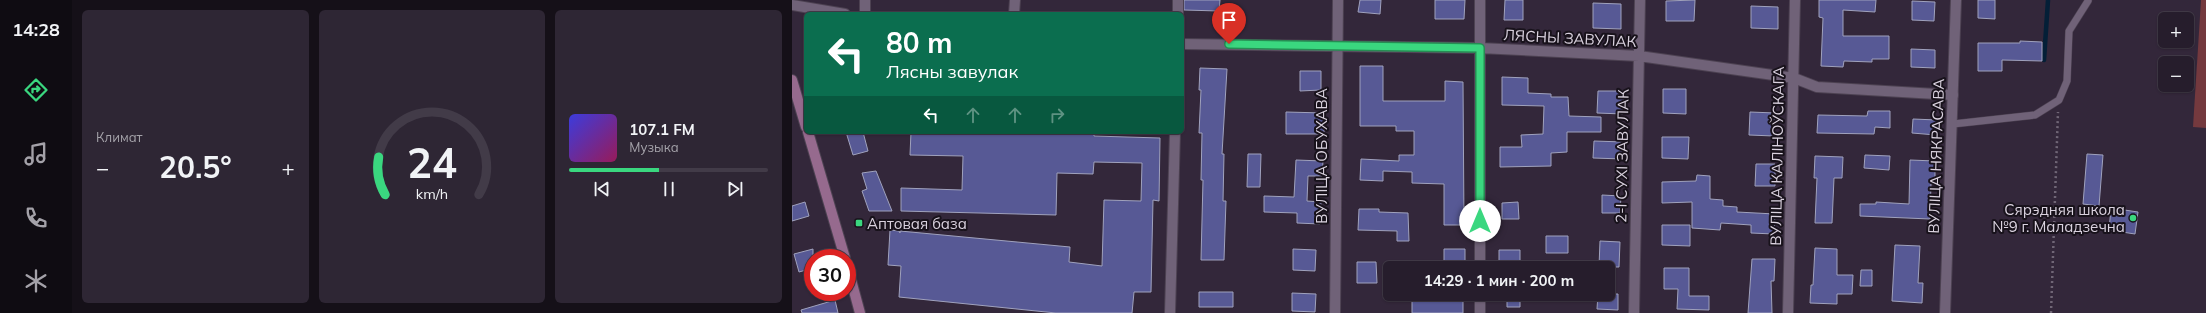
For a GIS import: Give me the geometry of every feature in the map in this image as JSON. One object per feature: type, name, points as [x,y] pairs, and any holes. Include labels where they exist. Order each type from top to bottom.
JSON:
[{"type":"main road","points":[[792,80],[804,120]]},
{"type":"main road","points":[[809,134],[842,249]]},
{"type":"main road","points":[[856,298],[860,313]]},
{"type":"street","points":[[865,0],[865,12]]},
{"type":"street","points":[[1014,12],[1015,0]]},
{"type":"street","points":[[1178,0],[1178,12]]},
{"type":"street","name":"ВУЛІЦА ОБУХАВА","points":[[1335,313],[1338,0]]},
{"type":"street","points":[[1480,0],[1480,261]]},
{"type":"street","name":"2-І СУХІ ЗАВУЛАК","points":[[1634,313],[1640,0]]},
{"type":"street","name":"ВУЛІЦА КАЛІНОЎСКАГА","points":[[1788,313],[1795,0]]},
{"type":"street","name":"ВУЛІЦА НЯКРАСАВА","points":[[1945,313],[1953,124],[1956,0]]},
{"type":"street","points":[[792,6],[832,12]]},
{"type":"street","name":"ЛЯСНЫ ЗАВУЛАК","points":[[1184,44],[1480,48],[1640,56],[1794,78],[1817,87],[1953,95]]},
{"type":"street","points":[[1170,313],[1175,134]]},
{"type":"street","points":[[1480,301],[1480,313]]},
{"type":"lane","points":[[1953,124],[2035,116],[2059,100],[2067,81],[2069,31],[2088,1]]},
{"type":"path","points":[[2051,313],[2059,100]]},
{"type":"shaded area","points":[[2201,0],[2206,0],[2206,128],[2193,127]]},
{"type":"building","points":[[1184,0],[1220,0],[1219,11],[1184,10]]},
{"type":"building","points":[[1360,0],[1381,0],[1380,14],[1358,12]]},
{"type":"building","points":[[1435,0],[1465,0],[1464,19],[1435,19]]},
{"type":"building","points":[[1505,0],[1523,0],[1523,20],[1504,20]]},
{"type":"building","points":[[1695,0],[1694,21],[1666,21],[1666,1]]},
{"type":"building","points":[[1819,0],[1876,0],[1875,12],[1843,10],[1843,36],[1889,36],[1889,59],[1872,59],[1872,62],[1844,61],[1843,67],[1821,66],[1823,18],[1819,17]]},
{"type":"building","points":[[1978,0],[1995,0],[1995,19],[1978,18]]},
{"type":"building","points":[[1912,1],[1935,2],[1934,21],[1912,20]]},
{"type":"building","points":[[1593,3],[1621,4],[1621,29],[1593,28]]},
{"type":"building","points":[[1751,6],[1778,7],[1778,29],[1751,28]]},
{"type":"building","points":[[2020,41],[2042,42],[2042,61],[2002,60],[2002,71],[1978,71],[1978,43],[2020,43]]},
{"type":"building","points":[[1911,49],[1935,50],[1935,68],[1911,67]]},
{"type":"building","points":[[1360,66],[1383,66],[1383,101],[1445,101],[1445,81],[1463,82],[1464,225],[1444,225],[1444,184],[1412,183],[1412,172],[1383,171],[1383,181],[1360,180],[1361,159],[1399,161],[1399,155],[1414,155],[1414,131],[1396,131],[1396,126],[1360,126]]},
{"type":"building","points":[[1200,68],[1227,69],[1222,154],[1224,154],[1223,201],[1226,201],[1224,260],[1201,260],[1203,180],[1201,180],[1202,133],[1199,133],[1201,90],[1199,90]]},
{"type":"building","points":[[1300,71],[1321,71],[1321,90],[1300,91]]},
{"type":"building","points":[[1502,77],[1528,78],[1528,93],[1551,94],[1551,97],[1568,97],[1569,116],[1601,117],[1601,132],[1567,132],[1567,152],[1551,153],[1551,166],[1500,167],[1500,147],[1522,147],[1521,135],[1543,134],[1544,106],[1502,105]]},
{"type":"building","points":[[1663,89],[1686,89],[1686,114],[1663,113]]},
{"type":"building","points":[[1598,91],[1624,91],[1623,114],[1597,113]]},
{"type":"building","points":[[1868,111],[1890,111],[1890,128],[1875,127],[1874,134],[1817,133],[1818,115],[1867,116]]},
{"type":"building","points":[[1286,112],[1324,113],[1324,134],[1286,134]]},
{"type":"building","points":[[1750,112],[1775,113],[1774,136],[1749,135]]},
{"type":"building","points":[[1913,119],[1937,120],[1936,135],[1912,133]]},
{"type":"building","points":[[847,134],[864,134],[868,151],[853,155]]},
{"type":"building","points":[[911,134],[1094,134],[1094,136],[1160,138],[1159,201],[1153,200],[1151,292],[1134,292],[1132,313],[1056,313],[899,297],[901,266],[888,265],[890,230],[899,231],[900,233],[900,231],[1070,247],[1069,262],[1102,266],[1104,200],[1141,201],[1142,163],[1094,162],[1093,174],[1057,173],[1056,215],[901,211],[901,188],[962,190],[963,156],[910,155]]},
{"type":"building","points":[[1662,137],[1689,137],[1688,159],[1662,158]]},
{"type":"building","points":[[1594,141],[1624,142],[1623,159],[1593,158]]},
{"type":"building","points":[[1248,154],[1261,154],[1260,187],[1247,187]]},
{"type":"building","points":[[2087,154],[2103,155],[2099,206],[2083,204]]},
{"type":"building","points":[[1865,155],[1890,156],[1889,170],[1864,168]]},
{"type":"building","points":[[1815,156],[1843,157],[1842,178],[1834,178],[1832,223],[1815,223],[1817,178],[1814,178]]},
{"type":"building","points":[[1296,160],[1323,161],[1322,176],[1308,176],[1307,201],[1321,202],[1320,224],[1297,223],[1297,213],[1264,212],[1264,196],[1294,197]]},
{"type":"building","points":[[1910,160],[1935,161],[1935,184],[1931,184],[1930,219],[1860,216],[1860,204],[1876,204],[1876,202],[1909,204]]},
{"type":"building","points":[[1756,164],[1775,164],[1775,186],[1755,186]]},
{"type":"building","points":[[876,171],[892,211],[869,211],[862,191],[867,189],[862,173]]},
{"type":"building","points":[[1697,175],[1710,176],[1710,199],[1723,200],[1723,206],[1737,207],[1737,212],[1775,214],[1774,234],[1751,233],[1751,225],[1721,223],[1720,230],[1692,228],[1692,202],[1662,203],[1662,182],[1696,181]]},
{"type":"building","points":[[1602,195],[1621,196],[1620,213],[1602,213]]},
{"type":"building","points":[[805,202],[809,216],[792,221],[792,206]]},
{"type":"building","points":[[1518,202],[1519,219],[1502,219],[1502,203]]},
{"type":"building","points":[[2111,208],[2138,212],[2135,234],[2109,230]]},
{"type":"building","points":[[1359,209],[1379,209],[1379,212],[1408,213],[1409,241],[1397,241],[1397,231],[1358,230]]},
{"type":"building","points":[[1662,225],[1690,225],[1690,246],[1662,245]]},
{"type":"building","points":[[1546,236],[1568,236],[1568,253],[1546,253]]},
{"type":"building","points":[[1600,241],[1620,242],[1619,267],[1615,267],[1615,261],[1599,261]]},
{"type":"building","points":[[1895,245],[1920,246],[1918,283],[1923,283],[1922,303],[1892,301]]},
{"type":"building","points":[[1815,248],[1837,249],[1837,275],[1853,275],[1852,294],[1837,294],[1837,304],[1810,303],[1811,285],[1813,285]]},
{"type":"building","points":[[1293,249],[1316,250],[1315,271],[1293,270]]},
{"type":"building","points":[[1444,249],[1465,249],[1465,261],[1444,261]]},
{"type":"building","points":[[1499,250],[1520,250],[1520,261],[1499,261]]},
{"type":"building","points":[[804,251],[804,271],[799,272],[794,254]]},
{"type":"building","points":[[1752,259],[1775,259],[1774,281],[1771,281],[1772,313],[1748,313]]},
{"type":"building","points":[[1357,262],[1376,262],[1377,283],[1357,283]]},
{"type":"building","points":[[1664,268],[1689,268],[1689,296],[1709,296],[1709,310],[1677,309],[1678,289],[1664,289]]},
{"type":"building","points":[[1861,270],[1872,270],[1872,286],[1860,286]]},
{"type":"building","points":[[1199,292],[1233,292],[1233,307],[1199,307]]},
{"type":"building","points":[[1292,293],[1316,294],[1315,312],[1292,311]]},
{"type":"building","points":[[1615,294],[1618,294],[1618,310],[1597,309],[1598,301],[1615,301]]},
{"type":"building","points":[[835,301],[838,313],[802,313],[801,310]]},
{"type":"building","points":[[1412,301],[1463,301],[1463,313],[1412,313]]},
{"type":"building","points":[[1507,301],[1520,301],[1520,307],[1507,307]]},
{"type":"waterway","points":[[2044,60],[2048,0]]},
{"type":"place","name":"Сярэдняя школа №9 г. Маладзечна","points":[[2133,218]]},
{"type":"place","name":"Аптовая база","points":[[859,223]]},
{"type":"route","points":[[1229,44],[1480,48],[1480,221]]}]
